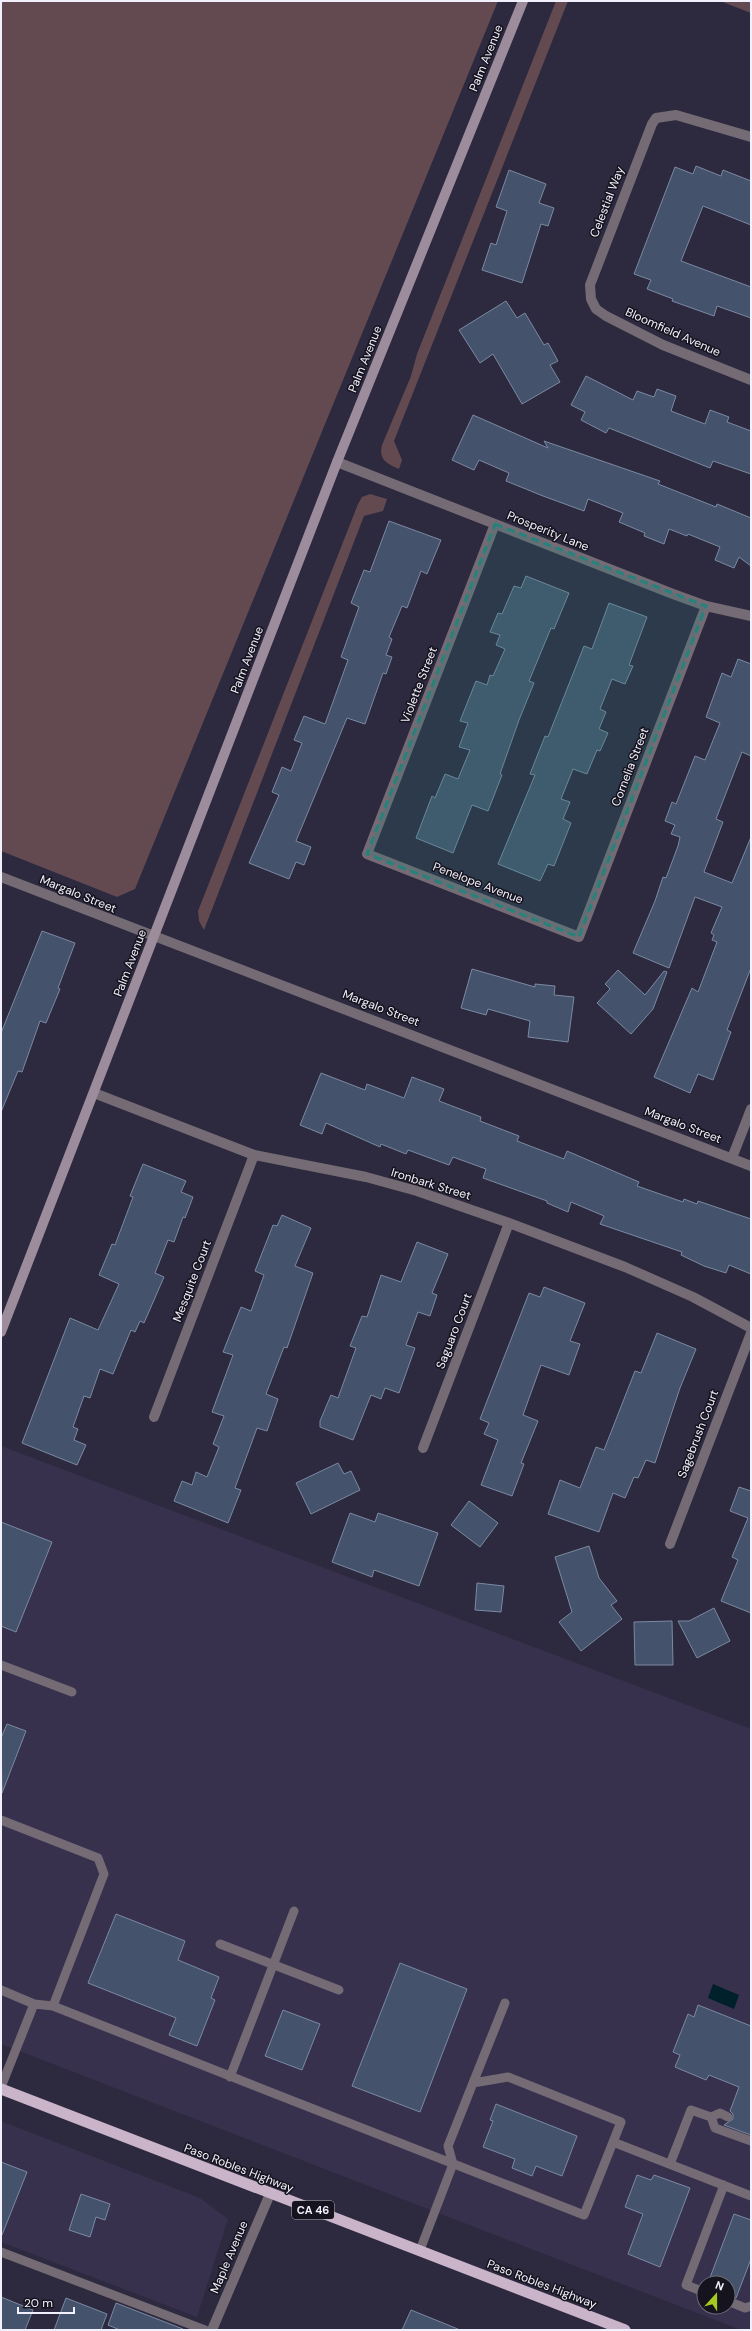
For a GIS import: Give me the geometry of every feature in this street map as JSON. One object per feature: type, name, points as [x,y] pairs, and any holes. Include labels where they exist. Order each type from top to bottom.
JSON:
[{"type":"highway","name":"Paso Robles Highway","points":[[1,2088],[270,2194],[420,2250],[625,2330]]},
{"type":"main road","name":"Palm Avenue","points":[[1,1332],[337,462],[523,1]]},
{"type":"street","name":"Celestial Way","points":[[591,299],[590,285],[593,274],[652,124],[656,118],[676,115],[751,137]]},
{"type":"street","name":"Bloomfield Avenue","points":[[591,299],[596,309],[645,338],[751,380]]},
{"type":"street","name":"Prosperity Lane","points":[[337,462],[706,606],[751,616]]},
{"type":"street","name":"Violette Street","points":[[367,854],[495,524]]},
{"type":"street","name":"Cornelia Street","points":[[580,936],[706,606]]},
{"type":"street","name":"Penelope Avenue","points":[[367,854],[580,936]]},
{"type":"street","name":"Margalo Street","points":[[1,877],[751,1166]]},
{"type":"street","name":"Ironbark Street","points":[[94,1093],[254,1155],[366,1177],[410,1189],[510,1223],[625,1268],[693,1297],[751,1328]]},
{"type":"street","points":[[732,1158],[751,1109]]},
{"type":"street","name":"Mesquite Court","points":[[154,1417],[254,1155]]},
{"type":"street","name":"Saguaro Court","points":[[423,1448],[510,1223]]},
{"type":"street","name":"Sagebrush Court","points":[[670,1544],[751,1333]]},
{"type":"street","name":"Maple Avenue","points":[[212,2330],[270,2194]]},
{"type":"lane","points":[[1,1665],[72,1692]]},
{"type":"lane","points":[[1,1820],[98,1858],[104,1874],[53,2006]]},
{"type":"lane","points":[[230,2076],[294,1911]]},
{"type":"lane","points":[[220,1944],[339,1990]]},
{"type":"lane","points":[[1,1990],[34,2004],[53,2006],[584,2215],[621,2122],[508,2077],[473,2083]]},
{"type":"lane","points":[[420,2250],[454,2164],[448,2146],[505,2003]]},
{"type":"lane","points":[[1,2088],[34,2004]]},
{"type":"lane","points":[[670,2164],[691,2110],[711,2118],[720,2114],[728,2117]]},
{"type":"lane","points":[[711,2118],[715,2128],[751,2142]]},
{"type":"lane","points":[[613,2142],[751,2196]]},
{"type":"lane","points":[[696,2289],[686,2285],[724,2185]]},
{"type":"lane","points":[[1,2252],[206,2330]]},
{"type":"lane","points":[[736,2304],[745,2308],[751,2306]]},
{"type":"highlighted area","points":[[495,524],[706,606],[579,937],[367,854]]},
{"type":"shaded area","points":[[1,1],[498,1],[135,889],[117,897],[1,851]]},
{"type":"shaded area","points":[[556,1],[568,1],[394,441],[402,460],[399,469],[384,460],[381,454],[382,445],[411,376],[417,354]]},
{"type":"shaded area","points":[[720,1],[751,1],[751,13]]},
{"type":"shaded area","points":[[370,494],[387,499],[383,511],[364,516],[204,930],[199,921],[198,911],[358,504],[362,497]]},
{"type":"shaded area","points":[[1,1446],[751,1729],[751,2330],[741,2330],[702,2315],[736,2315],[736,2275],[696,2275],[696,2313],[1,2044]]},
{"type":"shaded area","points":[[1,2121],[200,2198],[228,2219],[197,2317],[1,2242]]},
{"type":"water","points":[[713,1984],[739,1995],[734,2009],[708,1998]]},
{"type":"building","points":[[696,166],[721,176],[723,170],[751,181],[751,225],[703,206],[681,261],[751,287],[751,318],[717,306],[714,316],[672,301],[673,299],[647,289],[651,280],[634,274],[675,167],[693,174]]},
{"type":"building","points":[[509,170],[546,184],[539,203],[554,208],[548,226],[541,224],[522,283],[482,270],[491,243],[496,245],[507,211],[496,207]]},
{"type":"building","points":[[506,301],[517,318],[525,313],[544,345],[548,343],[558,361],[550,365],[560,382],[522,404],[493,354],[480,363],[459,330]]},
{"type":"building","points":[[586,376],[633,400],[637,391],[654,397],[657,389],[676,396],[671,411],[705,424],[710,410],[729,417],[727,422],[751,431],[751,474],[713,461],[710,468],[609,428],[606,433],[581,420],[585,412],[571,405]]},
{"type":"building","points":[[473,415],[548,448],[544,441],[660,481],[658,484],[716,507],[717,504],[751,518],[751,566],[739,557],[734,568],[715,560],[720,547],[688,534],[687,536],[669,529],[664,544],[644,536],[645,533],[619,522],[623,513],[588,499],[584,511],[506,481],[509,473],[479,460],[474,470],[452,460]]},
{"type":"building","points":[[389,521],[441,540],[427,574],[421,571],[407,608],[402,606],[389,637],[392,639],[386,655],[392,657],[386,674],[383,673],[365,724],[347,718],[296,841],[311,847],[304,865],[296,862],[289,879],[249,863],[279,795],[272,792],[282,767],[291,771],[302,743],[294,740],[304,716],[325,724],[348,660],[341,657],[359,607],[351,603],[364,570],[370,572]]},
{"type":"building","points":[[526,576],[569,593],[554,629],[551,628],[529,681],[534,683],[519,720],[500,774],[502,775],[488,811],[472,805],[453,853],[416,838],[432,796],[435,798],[445,774],[458,779],[470,750],[459,747],[468,723],[460,721],[476,681],[487,685],[490,675],[493,676],[505,649],[496,645],[500,635],[490,632],[498,613],[502,614],[514,586],[521,588]]},
{"type":"building","points":[[609,603],[647,617],[629,665],[633,666],[625,684],[612,679],[600,709],[606,712],[599,729],[608,733],[600,751],[597,750],[587,774],[573,769],[561,799],[570,802],[563,819],[571,823],[554,866],[548,864],[540,881],[498,864],[535,775],[530,774],[545,736],[548,737],[584,646],[592,649]]},
{"type":"building","points":[[738,659],[751,664],[751,756],[742,752],[716,819],[723,822],[704,872],[732,883],[751,837],[751,968],[727,1030],[731,1032],[713,1080],[698,1074],[690,1093],[654,1077],[692,988],[698,992],[717,942],[712,940],[714,935],[711,933],[722,907],[695,897],[669,968],[633,953],[655,901],[663,877],[666,878],[678,846],[680,837],[671,834],[675,825],[665,821],[672,802],[676,804],[695,756],[705,760],[720,723],[706,717],[722,673],[731,677]]},
{"type":"building","points":[[42,931],[75,943],[58,988],[60,989],[46,1023],[40,1021],[22,1072],[18,1071],[1,1112],[1,1033]]},
{"type":"building","points":[[472,969],[535,987],[535,984],[555,986],[554,995],[574,997],[568,1042],[528,1037],[530,1021],[488,1009],[486,1015],[461,1008]]},
{"type":"building","points":[[618,970],[645,995],[664,971],[667,972],[653,1009],[631,1034],[597,1003],[610,989],[605,984]]},
{"type":"building","points":[[321,1073],[365,1090],[367,1084],[404,1098],[412,1077],[444,1089],[439,1101],[481,1117],[480,1121],[519,1136],[517,1141],[564,1159],[567,1151],[639,1182],[637,1186],[683,1202],[684,1199],[697,1204],[698,1201],[751,1219],[751,1274],[729,1265],[726,1273],[704,1266],[681,1255],[682,1252],[600,1224],[604,1216],[571,1202],[568,1212],[547,1203],[547,1201],[483,1178],[486,1169],[453,1157],[449,1165],[408,1150],[406,1154],[381,1144],[380,1147],[326,1123],[322,1134],[300,1125]]},
{"type":"building","points":[[143,1164],[186,1181],[181,1192],[193,1197],[185,1218],[183,1217],[174,1242],[168,1240],[155,1273],[164,1277],[144,1323],[140,1321],[135,1332],[131,1330],[113,1374],[100,1369],[90,1398],[84,1396],[73,1427],[78,1429],[74,1440],[86,1445],[77,1465],[22,1443],[70,1318],[98,1330],[119,1284],[99,1275],[112,1244],[115,1245],[133,1197],[130,1196]]},
{"type":"building","points":[[282,1215],[311,1228],[295,1266],[313,1273],[287,1348],[284,1347],[266,1394],[278,1399],[267,1431],[257,1428],[235,1488],[241,1490],[228,1523],[174,1501],[182,1481],[192,1485],[196,1472],[207,1477],[219,1447],[213,1444],[224,1416],[212,1412],[233,1355],[223,1352],[241,1307],[251,1311],[264,1275],[255,1271],[273,1225],[277,1226]]},
{"type":"building","points":[[417,1242],[448,1254],[432,1293],[437,1295],[430,1316],[418,1312],[406,1345],[415,1348],[399,1393],[385,1388],[381,1399],[371,1395],[353,1440],[320,1427],[320,1421],[331,1395],[338,1398],[356,1348],[350,1346],[362,1316],[367,1317],[381,1275],[401,1282]]},
{"type":"building","points":[[544,1287],[585,1303],[570,1341],[580,1344],[569,1375],[541,1365],[523,1415],[538,1421],[521,1463],[524,1464],[512,1496],[481,1485],[498,1440],[484,1434],[489,1423],[480,1419],[529,1293],[540,1297]]},
{"type":"building","points":[[657,1333],[696,1349],[680,1388],[655,1463],[646,1460],[638,1478],[634,1477],[625,1498],[613,1493],[599,1532],[548,1514],[560,1480],[580,1488],[596,1447],[604,1450],[635,1371],[641,1373]]},
{"type":"building","points":[[338,1463],[344,1474],[351,1471],[360,1490],[311,1514],[296,1483]]},
{"type":"building","points":[[739,1487],[751,1491],[751,1613],[721,1601],[738,1560],[732,1557],[748,1518],[730,1511]]},
{"type":"building","points":[[469,1501],[498,1523],[480,1547],[451,1525]]},
{"type":"building","points":[[350,1513],[375,1522],[378,1513],[438,1533],[419,1586],[374,1570],[372,1577],[332,1562]]},
{"type":"building","points":[[1,1522],[52,1542],[16,1632],[1,1626]]},
{"type":"building","points":[[589,1546],[599,1578],[617,1601],[611,1605],[622,1619],[581,1651],[559,1622],[572,1612],[555,1557]]},
{"type":"building","points":[[477,1583],[504,1586],[501,1612],[475,1610]]},
{"type":"building","points":[[714,1608],[730,1641],[697,1658],[678,1621],[689,1621]]},
{"type":"building","points":[[672,1621],[673,1665],[635,1665],[634,1622]]},
{"type":"building","points":[[7,1724],[26,1731],[2,1793],[1,1738]]},
{"type":"building","points":[[116,1914],[185,1941],[178,1960],[219,1977],[211,1998],[215,2000],[197,2046],[169,2035],[176,2018],[88,1983]]},
{"type":"building","points":[[400,1963],[467,1989],[420,2112],[352,2086]]},
{"type":"building","points":[[698,2005],[751,2026],[751,2135],[724,2125],[733,2119],[733,2114],[730,2111],[739,2087],[709,2075],[706,2080],[675,2067],[680,2055],[673,2052],[688,2014],[694,2017]]},
{"type":"building","points":[[283,2010],[320,2024],[302,2070],[265,2056]]},
{"type":"building","points":[[496,2104],[577,2136],[562,2176],[536,2166],[532,2176],[512,2168],[515,2159],[483,2147],[493,2121],[490,2120]]},
{"type":"building","points":[[1,2162],[27,2172],[2,2235],[1,2235]]},
{"type":"building","points":[[637,2175],[651,2180],[654,2175],[690,2188],[660,2267],[628,2254],[643,2214],[625,2207]]},
{"type":"building","points":[[81,2194],[110,2204],[105,2220],[96,2217],[90,2237],[69,2230]]},
{"type":"building","points":[[734,2214],[751,2220],[751,2259],[736,2298],[736,2275],[711,2275]]},
{"type":"building","points":[[1,2297],[33,2310],[25,2330],[1,2330]]},
{"type":"building","points":[[66,2298],[107,2314],[101,2330],[54,2330]]},
{"type":"building","points":[[116,2303],[183,2330],[120,2330],[108,2325]]},
{"type":"building","points":[[411,2310],[458,2329],[458,2330],[402,2330]]}]
